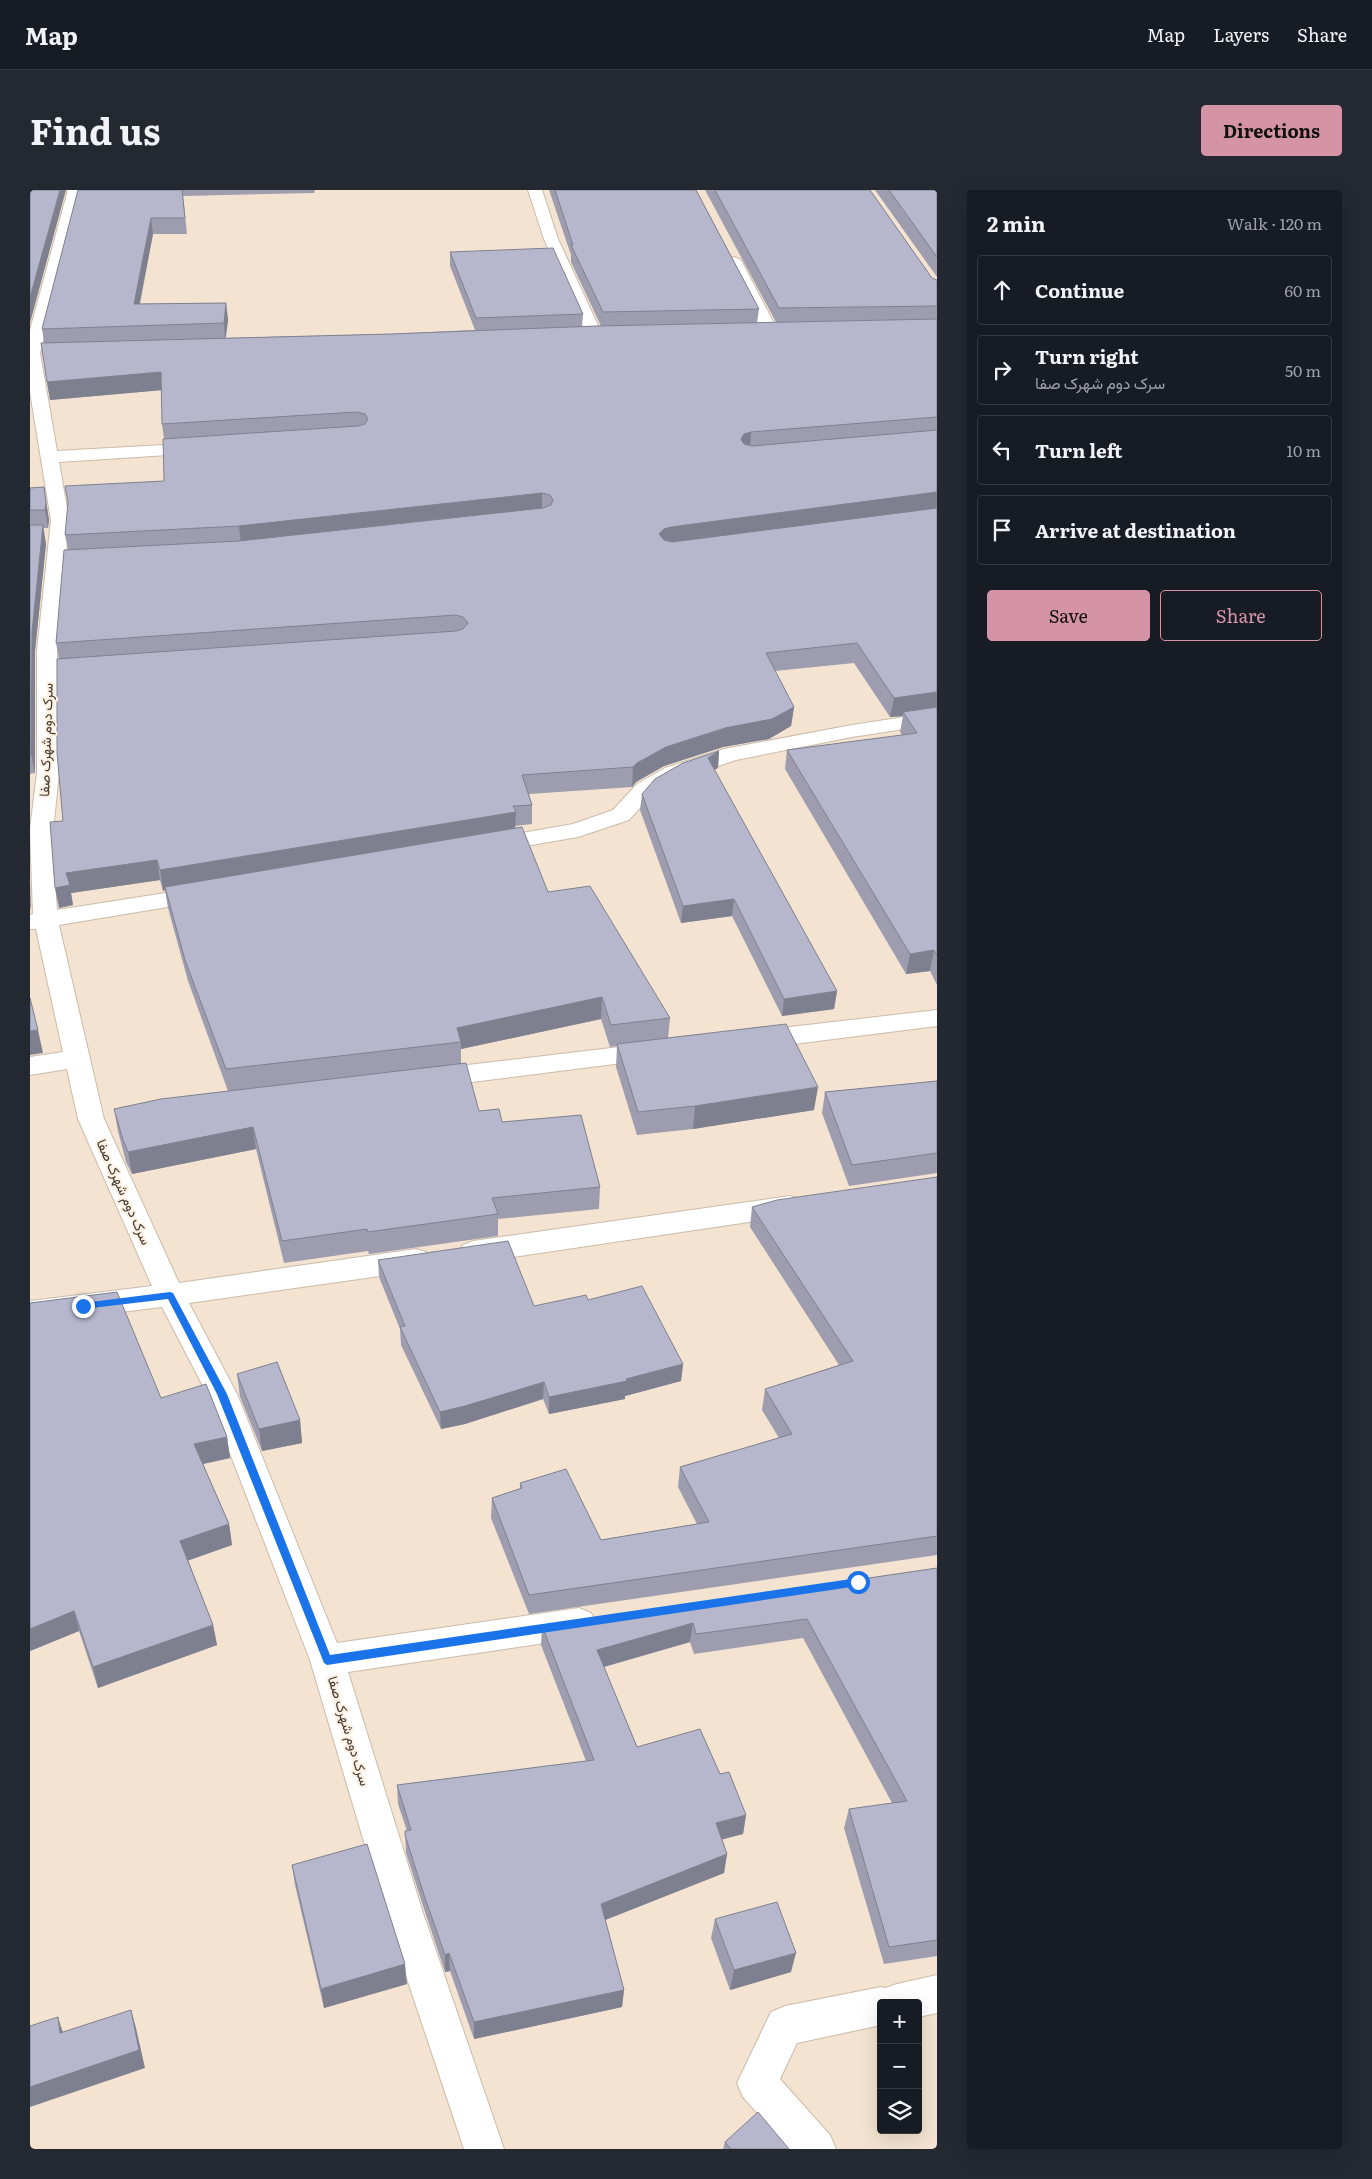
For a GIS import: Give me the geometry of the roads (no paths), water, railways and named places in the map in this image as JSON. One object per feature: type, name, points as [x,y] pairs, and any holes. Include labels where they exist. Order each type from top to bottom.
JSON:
[{"type":"street","name":"سرک دوم شهرک صفا","points":[[75,190],[37,346],[42,443],[60,520],[50,536],[67,562],[48,661],[39,773],[38,922],[76,1059],[170,1295],[222,1394],[327,1660],[404,1913],[484,2149]]},
{"type":"street","points":[[535,190],[551,239],[595,336]]},
{"type":"street","points":[[728,252],[770,332]]},
{"type":"street","points":[[751,332],[790,331]]},
{"type":"street","points":[[575,336],[614,335]]},
{"type":"street","points":[[42,443],[218,446]]},
{"type":"street","points":[[469,848],[578,830],[621,815],[645,789],[673,773],[732,754],[852,731],[937,718]]},
{"type":"street","points":[[38,922],[223,890]]},
{"type":"street","points":[[730,1043],[937,1018]]},
{"type":"street","points":[[406,1081],[681,1049]]},
{"type":"street","points":[[30,1066],[76,1059]]},
{"type":"street","points":[[30,1312],[170,1295],[819,1202]]},
{"type":"street","points":[[327,1660],[612,1618]]},
{"type":"street","points":[[914,1999],[937,1994]]},
{"type":"street","points":[[816,2149],[757,2083],[785,2026],[877,2007]]}]
